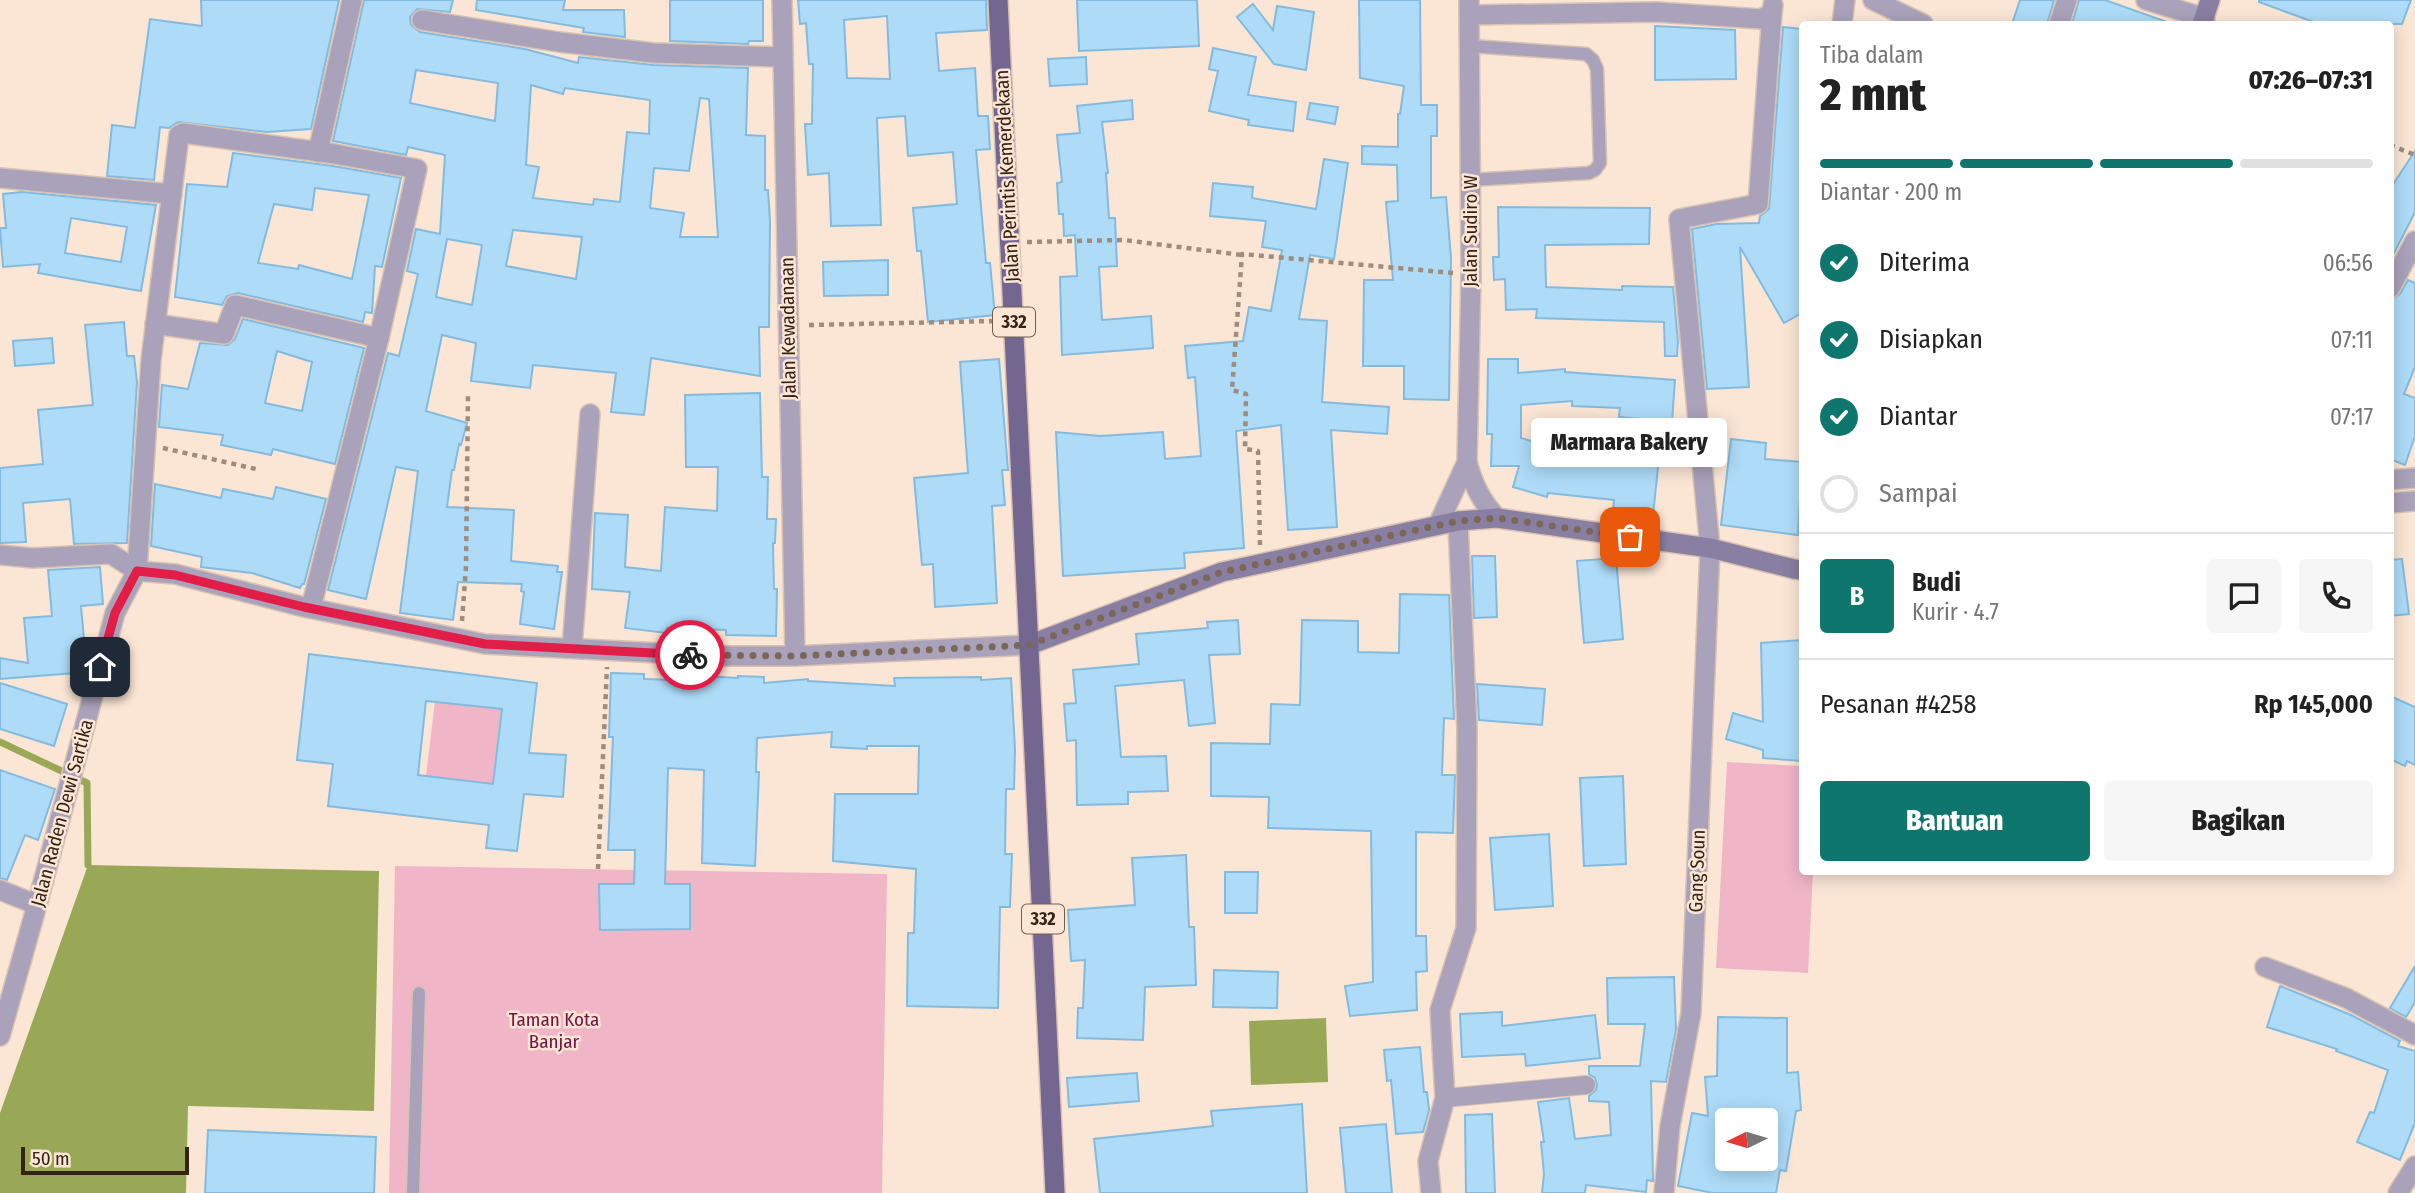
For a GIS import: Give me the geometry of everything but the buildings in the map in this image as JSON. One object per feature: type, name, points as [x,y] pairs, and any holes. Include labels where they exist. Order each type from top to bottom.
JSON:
[{"type":"main road","name":"Jalan Perintis Kemerdekaan","points":[[998,0],[1029,645]]},
{"type":"main road","points":[[1029,645],[1222,572],[1458,521],[1497,518],[1710,548],[1799,569]]},
{"type":"main road","name":"332","points":[[1029,645],[1053,1188]]},
{"type":"street","points":[[318,152],[352,0]]},
{"type":"street","name":"Jalan Kewadanaan","points":[[782,0],[795,656]]},
{"type":"street","points":[[1842,21],[1845,0]]},
{"type":"street","points":[[1873,0],[1917,21]]},
{"type":"street","points":[[2060,21],[2067,0]]},
{"type":"street","points":[[2146,0],[2205,14]]},
{"type":"street","points":[[1470,7],[1656,12],[1761,19],[1773,7]]},
{"type":"street","name":"Jalan Sudiro W","points":[[1467,462],[1471,275],[1470,7]]},
{"type":"street","name":"Gang Soun","points":[[1664,1193],[1670,1126],[1691,1013],[1710,548],[1679,219],[1758,204],[1773,7]]},
{"type":"street","points":[[422,20],[559,42],[654,53],[782,57]]},
{"type":"street","points":[[137,571],[155,324],[178,136],[181,134],[318,152],[417,169],[379,338],[311,608]]},
{"type":"street","points":[[0,178],[172,194]]},
{"type":"street","points":[[2394,280],[2415,241]]},
{"type":"street","points":[[155,324],[224,334],[235,305],[379,338]]},
{"type":"street","points":[[572,648],[590,414]]},
{"type":"street","points":[[1467,462],[1472,482],[1497,518]]},
{"type":"street","points":[[1437,525],[1467,462]]},
{"type":"street","points":[[2394,480],[2415,478]]},
{"type":"street","points":[[2394,503],[2415,502]]},
{"type":"street","points":[[1431,1193],[1428,1161],[1445,1098],[1440,1010],[1466,928],[1467,728],[1458,521]]},
{"type":"street","points":[[0,555],[33,558],[111,554],[137,571],[175,575],[311,608],[485,644],[719,656],[795,656],[1029,645]]},
{"type":"street","name":"Jalan Raden Dewi Sartika","points":[[0,1036],[115,613],[137,571]]},
{"type":"street","points":[[0,890],[37,905]]},
{"type":"street","points":[[2265,967],[2346,998],[2415,1035]]},
{"type":"street","points":[[1445,1098],[1587,1085]]},
{"type":"street","points":[[2398,1193],[2415,1166]]},
{"type":"lane","points":[[1470,46],[1586,54],[1593,60],[1597,69],[1600,163],[1589,173],[1470,180]]},
{"type":"lane","points":[[413,1193],[419,992]]},
{"type":"path","points":[[2394,147],[2415,155]]},
{"type":"path","points":[[1010,243],[1124,240],[1242,255],[1471,275]]},
{"type":"path","points":[[1242,255],[1233,390],[1245,394],[1245,449],[1258,451],[1261,562]]},
{"type":"path","points":[[788,325],[1014,321]]},
{"type":"path","points":[[461,639],[466,567],[468,393]]},
{"type":"path","points":[[145,444],[256,469]]},
{"type":"path","points":[[598,869],[608,650]]},
{"type":"green space","points":[[435,701],[502,709],[493,784],[426,776]]},
{"type":"green space","points":[[1727,762],[1799,766],[1799,875],[1813,875],[1808,973],[1716,968]]},
{"type":"green space","name":"Taman Kota Banjar","points":[[395,866],[887,874],[882,1193],[389,1193]]},
{"type":"shaded area","points":[[88,865],[379,871],[374,1111],[188,1106],[186,1193],[0,1193],[0,1113]]},
{"type":"shaded area","points":[[1326,1018],[1328,1082],[1251,1085],[1249,1021]]},
{"type":"waterway","points":[[0,742],[87,783],[88,865]]},
{"type":"way so far","points":[[690,655],[795,656],[1029,645],[1222,572],[1458,521],[1497,518],[1630,537]]},
{"type":"place","name":"Marmara Bakery","points":[[1630,537]]},
{"type":"route","points":[[100,667],[115,613],[137,571],[175,575],[304,607],[485,644],[690,655]]}]
